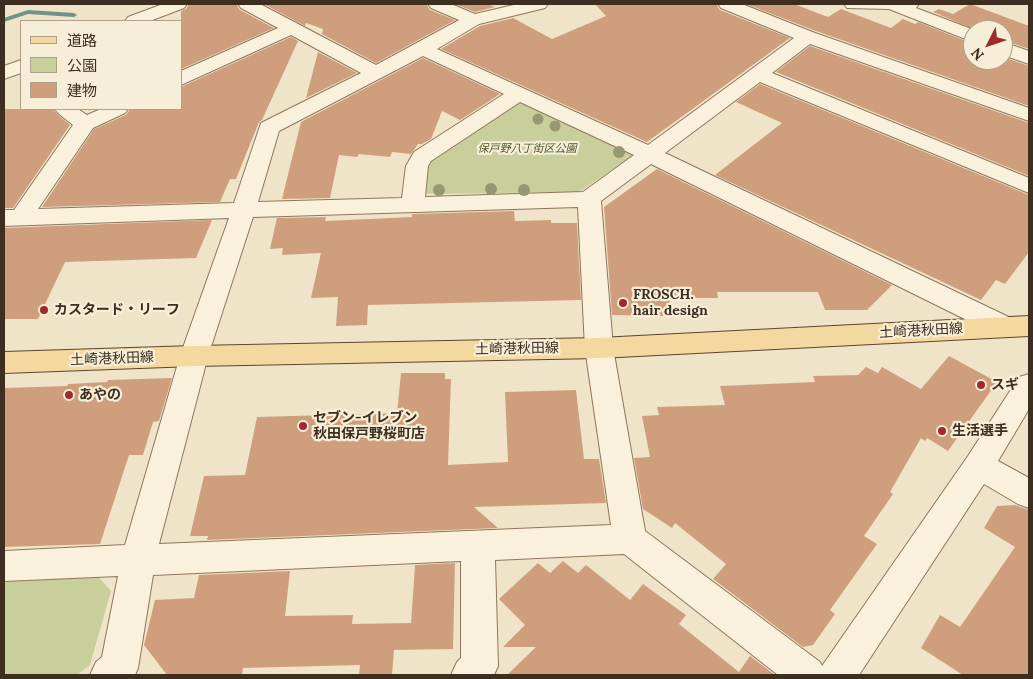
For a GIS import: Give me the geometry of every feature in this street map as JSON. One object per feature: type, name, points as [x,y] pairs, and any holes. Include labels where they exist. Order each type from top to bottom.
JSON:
[{"type":"main road","name":"土崎港秋田線","points":[[4,363],[194,356],[599,348],[1017,326]]},
{"type":"street","points":[[137,20],[178,4]]},
{"type":"street","points":[[247,4],[376,73]]},
{"type":"street","points":[[437,4],[473,20]]},
{"type":"street","points":[[120,673],[138,561],[194,356],[270,128],[423,49],[473,20],[539,4]]},
{"type":"street","points":[[727,4],[808,37],[1029,116]]},
{"type":"street","points":[[853,4],[916,4]]},
{"type":"street","points":[[892,5],[963,32]]},
{"type":"street","points":[[182,79],[292,28]]},
{"type":"street","points":[[12,218],[589,199],[808,37]]},
{"type":"street","points":[[423,49],[1017,326]]},
{"type":"street","points":[[1013,52],[1029,58]]},
{"type":"street","points":[[758,74],[1029,186]]},
{"type":"street","points":[[413,205],[417,166],[422,157],[519,93]]},
{"type":"street","points":[[66,110],[85,124]]},
{"type":"street","points":[[12,218],[85,124],[116,110]]},
{"type":"street","points":[[589,199],[599,348],[630,540]]},
{"type":"street","points":[[837,675],[979,465],[1029,385]]},
{"type":"street","points":[[979,465],[1029,494]]},
{"type":"street","points":[[4,566],[630,540],[807,675]]},
{"type":"street","points":[[470,675],[479,666],[478,546]]},
{"type":"green space","name":"保戸野八丁街区公園","points":[[518,101],[627,149],[633,155],[579,192],[424,194],[426,165]]},
{"type":"green space","points":[[98,576],[111,591],[90,665],[77,675],[4,675],[4,581]]},
{"type":"building","points":[[189,4],[236,4],[240,10],[274,28],[182,69],[181,11],[186,9]]},
{"type":"building","points":[[264,4],[426,4],[430,10],[455,20],[376,63],[322,34],[323,29],[306,23],[305,26]]},
{"type":"building","points":[[455,4],[488,4],[495,7],[475,12]]},
{"type":"building","points":[[595,4],[716,4],[720,10],[790,38],[647,142],[441,49],[480,26],[513,18],[552,39],[606,16]]},
{"type":"building","points":[[746,4],[794,4],[828,17],[841,9],[891,28],[903,19],[915,24],[918,22],[963,40],[963,70],[1013,70],[1013,60],[1029,66],[1029,106],[816,31]]},
{"type":"building","points":[[970,4],[1013,20],[963,20],[963,25],[933,12],[939,9],[953,14]]},
{"type":"building","points":[[1013,20],[1029,26],[1029,49],[1013,43]]},
{"type":"building","points":[[291,37],[298,41],[262,120],[259,122],[236,179],[230,179],[220,202],[42,207],[94,129],[126,115],[129,110],[182,110],[182,87]]},
{"type":"building","points":[[810,46],[1029,123],[1029,176],[776,72]]},
{"type":"building","points":[[318,52],[357,73],[306,98]]},
{"type":"building","points":[[423,58],[500,94],[460,120],[442,111],[431,139],[418,144],[411,154],[392,152],[390,157],[359,154],[357,157],[339,155],[330,198],[282,199],[301,122]]},
{"type":"building","points":[[760,84],[1029,195],[1029,252],[1005,284],[996,280],[981,300],[715,175],[782,123],[736,102]]},
{"type":"building","points":[[4,109],[54,110],[70,125],[13,208],[4,208]]},
{"type":"building","points":[[657,169],[892,285],[867,310],[825,310],[818,292],[717,292],[718,298],[669,298],[672,316],[612,315],[604,207]]},
{"type":"building","points":[[514,211],[515,221],[551,220],[551,223],[577,223],[581,300],[368,305],[367,325],[336,326],[338,297],[311,298],[321,253],[282,255],[283,248],[270,249],[277,218],[326,217],[325,221],[412,217],[412,214]]},
{"type":"building","points":[[212,220],[196,258],[65,262],[38,319],[4,319],[4,228]]},
{"type":"building","points":[[949,356],[997,382],[948,451],[927,438],[925,441],[921,438],[890,492],[893,494],[864,536],[877,544],[830,610],[835,614],[813,645],[803,647],[713,579],[726,564],[675,523],[672,528],[643,509],[634,458],[650,457],[642,416],[659,415],[657,407],[725,405],[720,386],[815,382],[813,376],[858,375],[866,367],[878,373],[882,367],[921,389]]},
{"type":"building","points":[[401,373],[445,373],[445,379],[451,379],[448,465],[508,462],[505,392],[576,390],[584,459],[599,459],[606,503],[474,507],[498,528],[207,540],[208,536],[190,536],[204,476],[245,475],[257,417],[397,413]]},
{"type":"building","points":[[172,378],[159,421],[153,422],[143,455],[129,455],[100,544],[4,547],[4,388],[67,386],[68,384],[107,382],[108,380]]},
{"type":"building","points":[[1015,505],[1029,510],[1029,675],[963,675],[921,648],[940,615],[960,627],[1015,547],[984,528],[997,506]]},
{"type":"building","points":[[563,561],[578,573],[586,565],[630,600],[643,584],[686,615],[679,624],[739,672],[750,656],[775,675],[507,675],[536,647],[503,647],[525,625],[499,599],[538,563],[550,573]]},
{"type":"building","points":[[455,563],[453,649],[394,650],[392,675],[359,675],[360,665],[243,668],[242,675],[167,675],[144,645],[155,600],[194,598],[199,575],[290,571],[285,616],[353,615],[352,624],[411,623],[415,565]]},
{"type":"waterway","points":[[4,20],[28,12],[74,15]]},
{"type":"place","name":"FROSCH. hair design","points":[[623,303]]},
{"type":"place","name":"カスタード・リーフ","points":[[44,310]]},
{"type":"place","name":"スギ","points":[[981,385]]},
{"type":"place","name":"あやの","points":[[69,395]]},
{"type":"place","name":"セブン-イレブン 秋田保戸野桜町店","points":[[303,426]]},
{"type":"place","name":"生活選手","points":[[942,431]]}]
